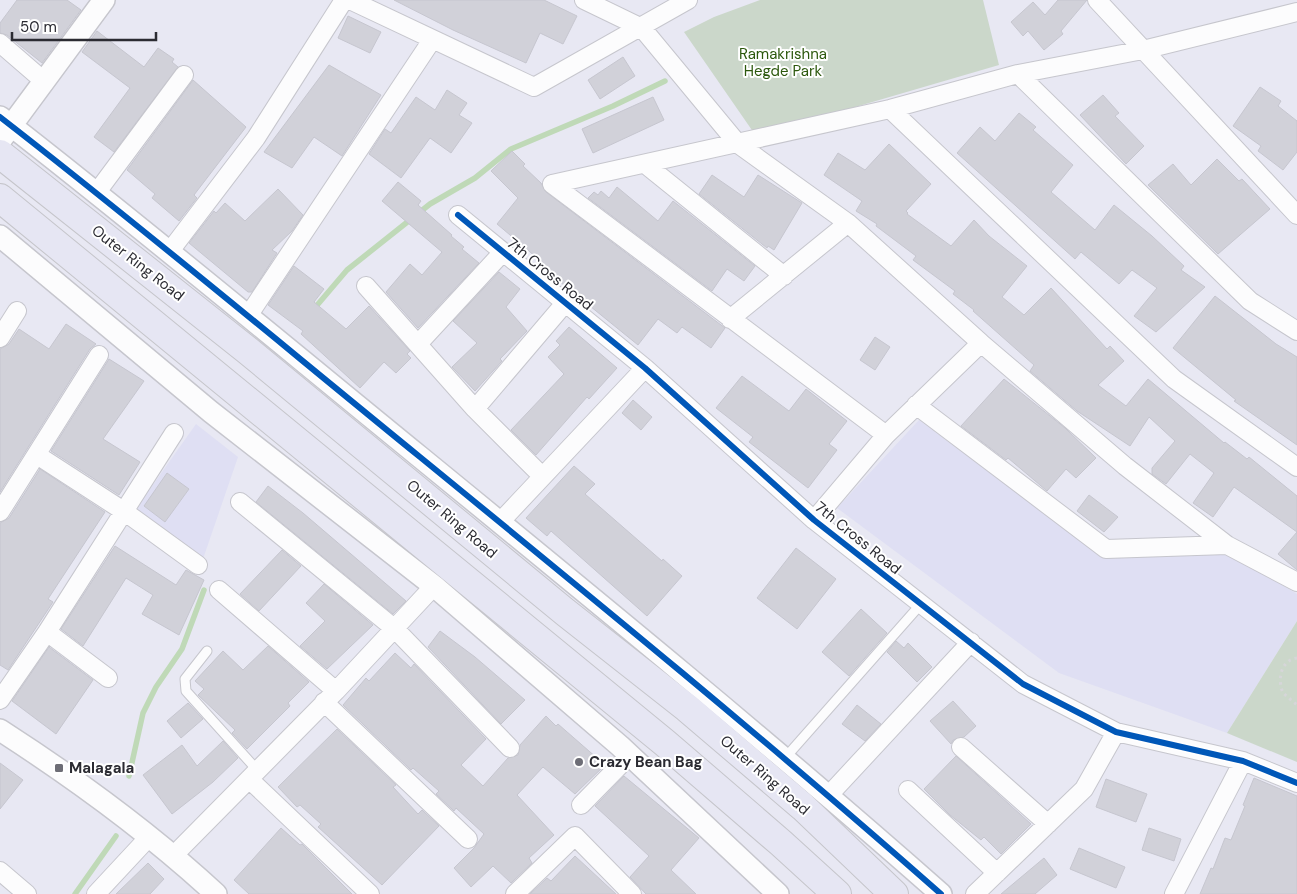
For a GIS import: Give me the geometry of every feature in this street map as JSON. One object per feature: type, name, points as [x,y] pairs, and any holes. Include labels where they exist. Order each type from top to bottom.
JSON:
[{"type":"highway","name":"Outer Ring Road","points":[[9,162],[248,350],[565,612],[687,708],[803,807],[894,894]]},
{"type":"highway","points":[[0,198],[665,743],[782,843],[837,894]]},
{"type":"street","points":[[104,0],[45,82],[4,128],[97,192],[170,251],[785,758],[941,894]]},
{"type":"street","points":[[170,251],[256,138],[344,0]]},
{"type":"street","points":[[350,0],[534,87],[642,28],[688,0]]},
{"type":"street","points":[[584,0],[642,28],[738,144],[848,223],[981,343],[1125,466],[1227,545],[1297,582]]},
{"type":"street","points":[[1097,0],[1297,215]]},
{"type":"street","points":[[886,435],[552,184],[890,109],[1018,74],[1143,50],[1297,12]]},
{"type":"street","points":[[248,316],[432,40]]},
{"type":"street","points":[[0,43],[45,82]]},
{"type":"street","points":[[1018,74],[1250,301],[1297,331]]},
{"type":"street","points":[[97,192],[184,75]]},
{"type":"street","points":[[890,109],[1174,379],[1297,467]]},
{"type":"street","points":[[645,164],[784,276]]},
{"type":"street","name":"7th Cross Road","points":[[458,215],[645,368],[814,520],[1023,684],[1116,732],[1243,761],[1297,783]]},
{"type":"street","points":[[730,319],[848,223]]},
{"type":"street","points":[[0,236],[211,412],[434,586],[630,755],[778,894]]},
{"type":"street","points":[[418,344],[503,252]]},
{"type":"street","points":[[366,286],[475,409],[542,476]]},
{"type":"street","points":[[475,409],[566,302]]},
{"type":"street","points":[[0,338],[17,311]]},
{"type":"street","points":[[814,520],[886,435],[981,343]]},
{"type":"street","points":[[0,512],[99,355]]},
{"type":"street","points":[[500,522],[645,368]]},
{"type":"street","points":[[916,405],[1106,548],[1227,545]]},
{"type":"street","points":[[0,700],[47,632],[174,433]]},
{"type":"street","points":[[37,454],[125,512],[198,564]]},
{"type":"street","points":[[240,502],[395,629],[510,748]]},
{"type":"street","points":[[174,855],[254,775],[434,586]]},
{"type":"street","points":[[219,590],[330,696],[468,839]]},
{"type":"street","points":[[47,632],[108,678]]},
{"type":"street","points":[[829,795],[971,642]]},
{"type":"street","points":[[0,730],[59,768],[174,855],[216,894]]},
{"type":"street","points":[[975,894],[1084,789],[1116,732]]},
{"type":"street","points":[[960,747],[1048,824]]},
{"type":"street","points":[[581,805],[630,755]]},
{"type":"street","points":[[1174,894],[1243,761]]},
{"type":"street","points":[[254,775],[370,894]]},
{"type":"street","points":[[908,790],[997,873]]},
{"type":"street","points":[[515,894],[575,836],[632,894]]},
{"type":"street","points":[[96,894],[148,837]]},
{"type":"street","points":[[0,871],[27,894]]},
{"type":"lane","points":[[785,758],[921,604]]},
{"type":"lane","points":[[207,650],[185,679],[186,691],[254,775]]},
{"type":"path","points":[[1297,658],[1290,659],[1283,667],[1281,680],[1282,693],[1297,705]]},
{"type":"shaded area","points":[[919,420],[1103,557],[1228,552],[1297,594],[1297,621],[1227,733],[1059,673],[837,508]]},
{"type":"shaded area","points":[[196,424],[238,457],[203,559],[133,513]]},
{"type":"green space","name":"Ramakrishna Hegde Park","points":[[760,0],[983,0],[999,65],[756,136],[684,32],[714,17]]},
{"type":"green space","points":[[1297,621],[1297,762],[1227,733]]},
{"type":"building","points":[[17,0],[67,0],[81,10],[42,63],[7,35],[0,33],[0,23]]},
{"type":"building","points":[[394,0],[544,0],[577,16],[563,44],[540,33],[526,63],[453,30]]},
{"type":"building","points":[[1058,0],[1087,0],[1061,31],[1063,34],[1044,50],[1028,31],[1023,36],[1011,22],[1033,2],[1045,15]]},
{"type":"building","points":[[348,16],[381,32],[370,53],[338,38]]},
{"type":"building","points":[[97,31],[144,67],[158,48],[174,59],[172,62],[178,67],[114,152],[94,137],[130,88],[82,52]]},
{"type":"building","points":[[623,57],[635,76],[600,99],[588,80]]},
{"type":"building","points":[[329,65],[381,95],[342,156],[314,137],[292,168],[264,152]]},
{"type":"building","points":[[193,80],[246,127],[194,195],[197,198],[179,221],[152,198],[155,194],[127,170]]},
{"type":"building","points":[[1260,87],[1281,101],[1278,106],[1297,121],[1297,152],[1283,170],[1258,151],[1261,146],[1233,126]]},
{"type":"building","points":[[447,90],[467,103],[459,115],[472,123],[451,153],[430,138],[401,178],[369,154],[385,129],[391,133],[416,97],[435,110]]},
{"type":"building","points":[[1103,95],[1119,113],[1115,116],[1144,146],[1126,164],[1080,115]]},
{"type":"building","points":[[653,97],[664,120],[593,153],[582,129]]},
{"type":"building","points":[[1019,113],[1036,127],[1033,130],[1073,165],[1051,192],[1095,230],[1114,205],[1152,236],[1184,266],[1181,270],[1205,287],[1156,332],[1134,316],[1157,288],[1132,270],[1119,284],[1081,252],[1075,259],[957,153],[980,127],[995,141]]},
{"type":"building","points":[[889,144],[931,184],[906,211],[907,214],[951,246],[974,220],[989,236],[1027,266],[1002,297],[1024,315],[1051,288],[1107,349],[1110,346],[1124,361],[1098,385],[1126,406],[1148,379],[1224,443],[1247,459],[1249,457],[1297,496],[1297,532],[1234,487],[1213,517],[1193,503],[1214,473],[1190,454],[1166,484],[1152,474],[1152,468],[1175,441],[1149,417],[1130,446],[1077,411],[1030,371],[1034,365],[974,310],[953,294],[955,291],[913,260],[916,256],[876,226],[877,224],[856,211],[862,201],[824,175],[838,153],[865,170]]},
{"type":"building","points":[[512,151],[525,164],[523,166],[541,183],[546,192],[725,328],[711,348],[682,327],[677,333],[658,319],[638,345],[548,272],[536,257],[497,224],[518,198],[491,171]]},
{"type":"building","points":[[1217,159],[1239,181],[1242,179],[1270,209],[1218,254],[1148,185],[1173,164],[1191,185]]},
{"type":"building","points":[[712,175],[744,197],[758,175],[802,203],[774,250],[768,246],[767,248],[699,194]]},
{"type":"building","points":[[398,182],[421,201],[418,205],[452,235],[464,247],[462,249],[479,263],[418,328],[386,292],[410,264],[422,275],[442,252],[382,201]]},
{"type":"building","points":[[617,187],[658,221],[673,201],[755,266],[744,281],[727,269],[712,291],[588,198],[594,192],[598,195],[601,191],[609,198]]},
{"type":"building","points":[[278,189],[303,215],[292,231],[272,250],[277,253],[252,292],[248,292],[189,243],[214,211],[216,213],[225,203],[245,221]]},
{"type":"building","points":[[294,266],[324,289],[314,302],[346,329],[369,306],[410,351],[407,354],[411,358],[396,373],[384,362],[360,388],[301,334],[303,331],[268,305]]},
{"type":"building","points":[[499,272],[520,289],[506,307],[527,331],[500,359],[502,361],[475,391],[452,367],[477,343],[453,321]]},
{"type":"building","points":[[1215,296],[1276,344],[1297,357],[1297,445],[1234,401],[1236,400],[1173,348]]},
{"type":"building","points":[[66,324],[96,344],[90,349],[0,492],[0,349],[9,344],[19,329],[49,349]]},
{"type":"building","points":[[569,327],[617,368],[589,399],[587,397],[536,455],[511,430],[564,374],[548,357],[560,345],[556,341]]},
{"type":"building","points":[[875,337],[890,347],[875,370],[860,360]]},
{"type":"building","points":[[109,359],[144,381],[103,439],[140,462],[119,495],[51,451]]},
{"type":"building","points":[[742,376],[789,411],[806,389],[847,421],[829,444],[837,450],[808,488],[749,442],[753,437],[716,408]]},
{"type":"building","points":[[1004,379],[1065,428],[1096,458],[1076,478],[1066,469],[1047,491],[1008,458],[1006,460],[961,426]]},
{"type":"building","points":[[633,400],[652,417],[641,430],[622,413]]},
{"type":"building","points":[[574,466],[595,484],[585,494],[682,576],[647,616],[551,531],[547,536],[526,518]]},
{"type":"building","points":[[40,469],[105,512],[48,599],[53,602],[8,670],[0,665],[0,523],[9,518]]},
{"type":"building","points":[[167,473],[189,489],[165,522],[144,506]]},
{"type":"building","points":[[268,486],[303,513],[406,601],[393,614],[256,502]]},
{"type":"building","points":[[1089,495],[1118,517],[1104,532],[1077,511]]},
{"type":"building","points":[[1297,532],[1297,570],[1278,554]]},
{"type":"building","points":[[115,546],[176,585],[186,570],[204,580],[179,635],[142,614],[153,595],[126,578],[83,646],[61,629]]},
{"type":"building","points":[[796,548],[836,579],[797,629],[757,598]]},
{"type":"building","points":[[282,550],[301,566],[259,611],[240,594]]},
{"type":"building","points":[[324,584],[373,625],[327,669],[300,646],[325,621],[306,603]]},
{"type":"building","points":[[861,609],[887,633],[849,676],[822,652]]},
{"type":"building","points":[[440,631],[475,657],[525,700],[501,724],[428,647]]},
{"type":"building","points":[[896,641],[904,648],[908,643],[932,667],[917,682],[887,652]]},
{"type":"building","points":[[268,646],[309,682],[288,703],[290,706],[247,749],[232,733],[235,730],[198,695],[204,689],[195,681],[223,651],[243,670]]},
{"type":"building","points":[[49,647],[93,680],[56,734],[12,701]]},
{"type":"building","points":[[395,653],[411,668],[414,664],[486,739],[461,765],[483,786],[508,758],[518,755],[520,745],[546,716],[556,726],[558,724],[605,765],[575,794],[543,767],[517,795],[554,835],[529,858],[532,863],[511,883],[493,866],[471,887],[454,868],[474,848],[484,834],[456,808],[454,811],[436,794],[439,791],[413,768],[411,770],[343,705],[366,678],[369,681]]},
{"type":"building","points":[[953,701],[976,726],[964,737],[953,740],[951,744],[930,721]]},
{"type":"building","points":[[188,703],[203,719],[181,738],[167,721]]},
{"type":"building","points":[[857,705],[881,724],[865,741],[842,724]]},
{"type":"building","points":[[337,729],[396,785],[393,787],[418,814],[422,810],[439,826],[382,885],[318,827],[321,824],[300,805],[297,807],[278,787]]},
{"type":"building","points":[[223,741],[238,758],[213,782],[172,814],[143,775],[182,745],[197,766]]},
{"type":"building","points":[[956,756],[1031,824],[1001,854],[984,837],[981,840],[950,815],[924,789]]},
{"type":"building","points":[[0,763],[23,780],[0,809]]},
{"type":"building","points":[[624,776],[699,838],[671,870],[696,894],[646,894],[630,877],[649,856],[595,806]]},
{"type":"building","points":[[1254,778],[1297,796],[1297,894],[1200,894],[1211,868],[1213,869],[1225,838],[1231,840]]},
{"type":"building","points":[[1106,779],[1147,794],[1136,822],[1096,807]]},
{"type":"building","points":[[281,828],[300,845],[302,844],[352,894],[249,894],[234,880]]},
{"type":"building","points":[[1149,828],[1181,839],[1174,861],[1142,850]]},
{"type":"building","points":[[1079,848],[1125,867],[1116,888],[1070,869]]},
{"type":"building","points":[[575,856],[616,894],[530,894],[547,878],[551,881]]},
{"type":"building","points":[[1044,858],[1057,875],[1035,894],[1001,894]]},
{"type":"building","points":[[148,863],[164,879],[150,894],[116,894]]},
{"type":"waterway","points":[[313,310],[347,270],[430,204],[475,178],[511,149],[613,106],[665,81]]},
{"type":"waterway","points":[[129,776],[143,713],[156,687],[182,649],[204,590]]},
{"type":"waterway","points":[[75,894],[116,836]]},
{"type":"cycle path","points":[[0,117],[158,243],[617,619],[748,728],[941,894]]},
{"type":"cycle path","points":[[458,215],[645,368],[814,520],[1023,684],[1116,732],[1243,761],[1297,783]]},
{"type":"place","name":"Crazy Bean Bag","points":[[579,762]]},
{"type":"place","name":"Malagala","points":[[59,768]]}]
